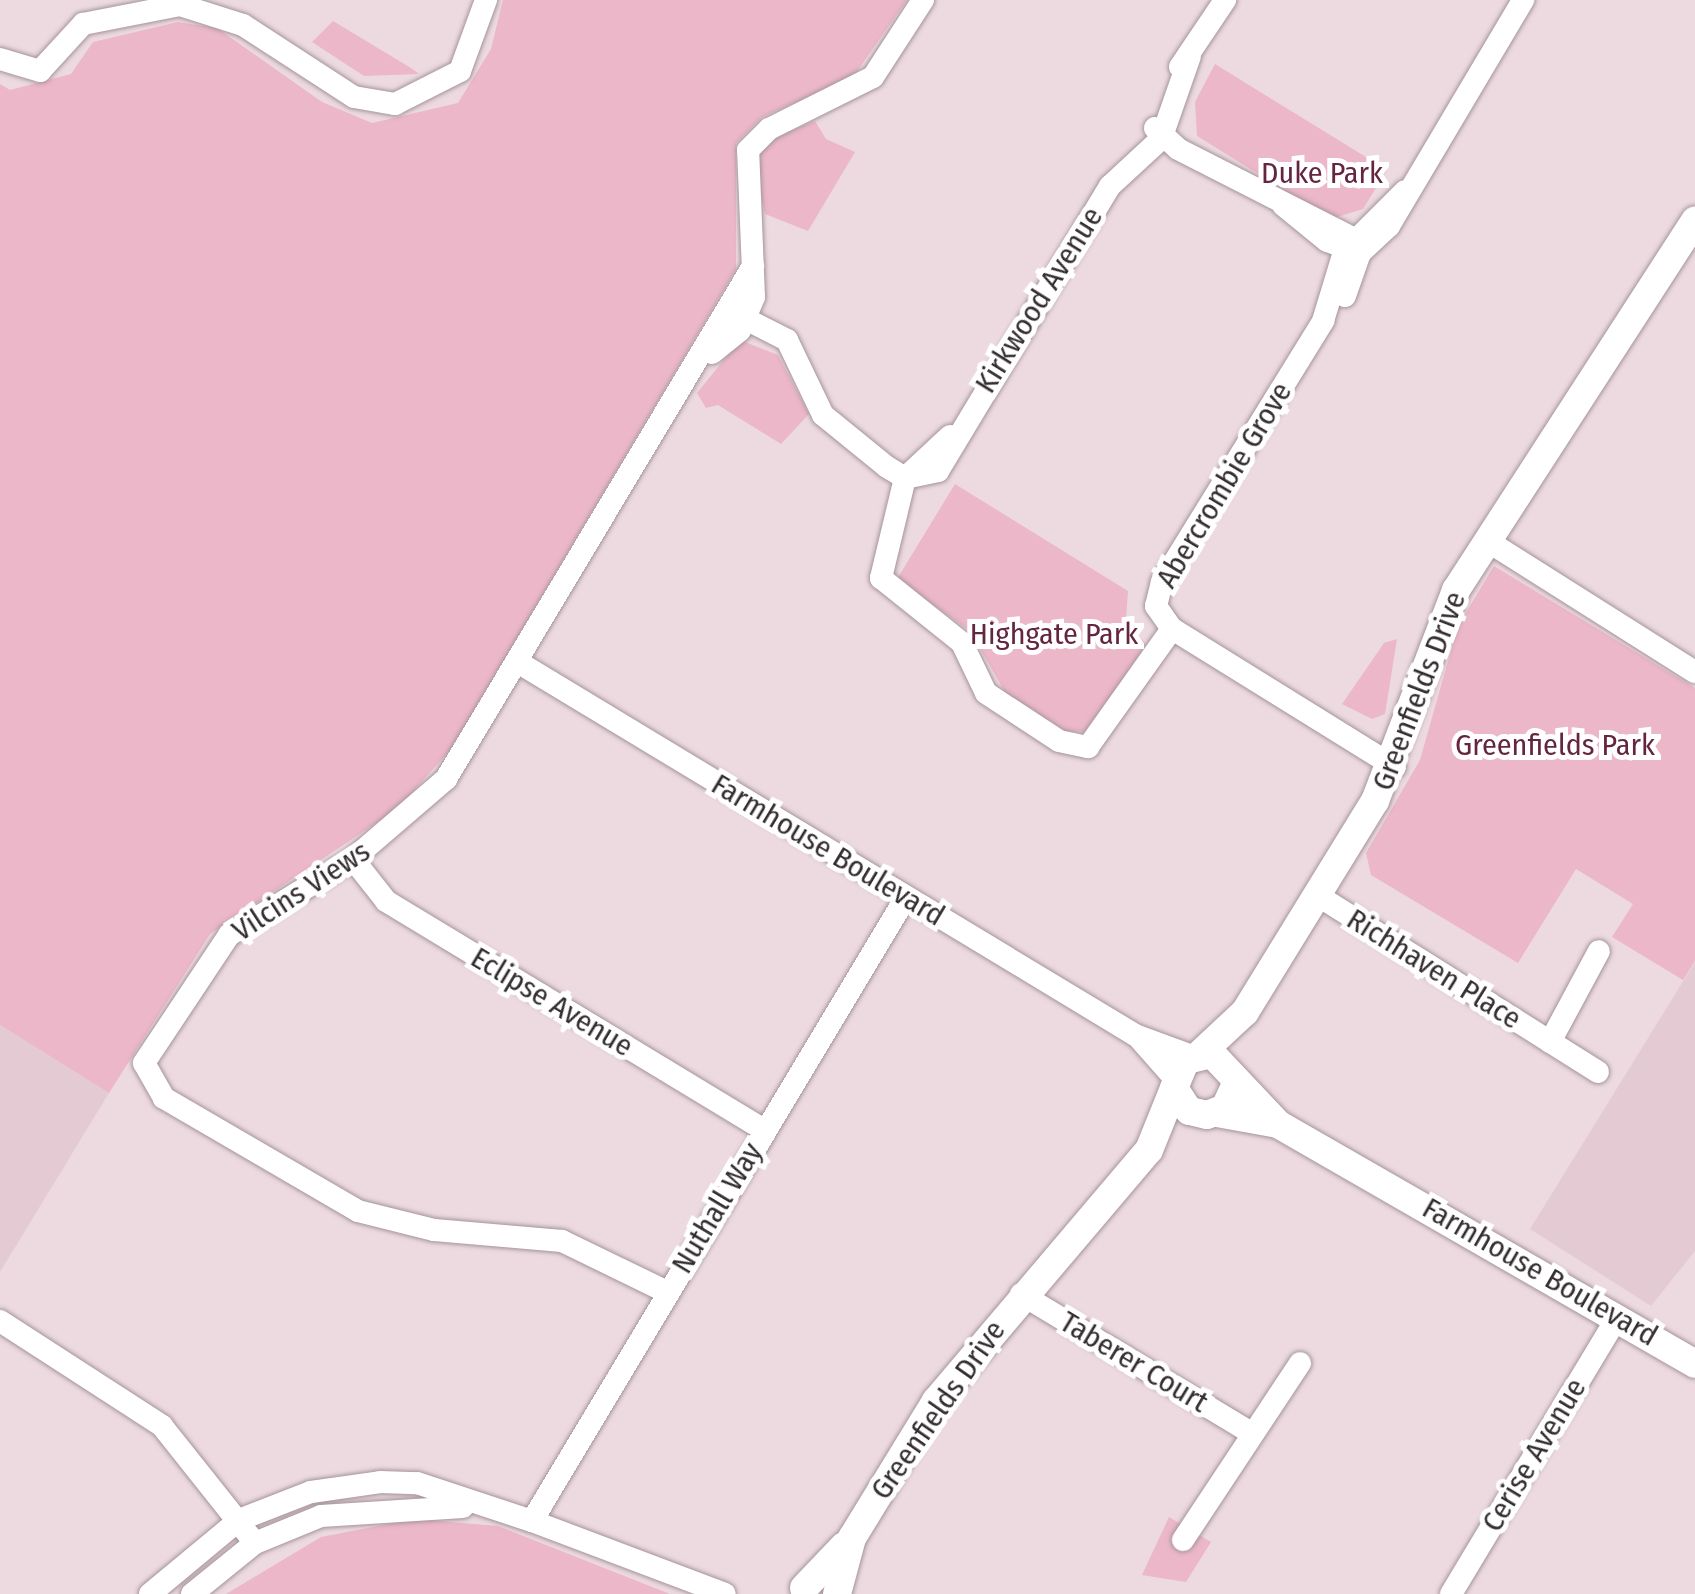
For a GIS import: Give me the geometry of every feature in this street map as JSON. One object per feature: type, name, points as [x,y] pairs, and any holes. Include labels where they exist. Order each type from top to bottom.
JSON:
[{"type":"street","points":[[0,59],[40,71],[83,24],[172,3],[243,26],[354,97],[394,104],[460,71],[486,0]]},
{"type":"street","name":"Vilcins Views","points":[[668,1292],[562,1241],[434,1230],[358,1212],[152,1088],[150,1048],[203,964],[258,912],[354,860],[446,779],[521,664],[690,380],[742,320],[753,266],[748,150],[769,129],[873,78],[923,0]]},
{"type":"street","name":"Kirkwood Avenue","points":[[913,473],[968,414],[1110,186],[1161,129],[1154,106],[1225,0]]},
{"type":"street","points":[[1161,129],[1352,247],[1405,191],[1522,0]]},
{"type":"street","name":"Greenfields Drive","points":[[1196,1055],[1245,1012],[1395,767],[1439,632],[1486,540],[1695,222]]},
{"type":"street","name":"Abercrombie Grove","points":[[1352,247],[1323,322],[1162,582],[1156,606],[1172,629],[1395,767]]},
{"type":"street","points":[[742,320],[800,359],[823,415],[913,473],[921,498],[884,548],[889,591],[962,643],[986,693],[1073,746],[1101,740],[1172,629]]},
{"type":"street","points":[[1486,540],[1695,672]]},
{"type":"street","name":"Farmhouse Boulevard","points":[[521,664],[1135,1035],[1196,1055]]},
{"type":"street","name":"Eclipse Avenue","points":[[354,860],[386,901],[764,1130]]},
{"type":"street","name":"Richhaven Place","points":[[1317,895],[1598,1072]]},
{"type":"street","name":"Nuthall Way","points":[[532,1521],[906,897]]},
{"type":"street","name":"Richhaven Place","points":[[1550,1042],[1599,951]]},
{"type":"street","name":"Greenfields Drive","points":[[1236,1079],[1245,1012]]},
{"type":"street","name":"Farmhouse Boulevard","points":[[1135,1035],[1175,1083]]},
{"type":"street","points":[[1196,1055],[1222,1058],[1236,1079],[1212,1114],[1190,1111],[1175,1083],[1196,1055]]},
{"type":"street","name":"Farmhouse Boulevard","points":[[1236,1079],[1278,1124],[1618,1316],[1695,1364]]},
{"type":"street","name":"Greenfields Drive","points":[[1149,1150],[1175,1083]]},
{"type":"street","name":"Greenfields Drive","points":[[806,1592],[852,1538],[936,1401],[1020,1294],[1149,1150],[1212,1114]]},
{"type":"street","name":"Farmhouse Boulevard","points":[[1212,1114],[1278,1124]]},
{"type":"street","name":"Taberer Court","points":[[1020,1294],[1248,1430]]},
{"type":"street","name":"Cerise Avenue","points":[[1450,1594],[1618,1316]]},
{"type":"street","points":[[0,1320],[142,1409],[256,1543]]},
{"type":"street","points":[[1183,1540],[1248,1430],[1300,1363]]},
{"type":"street","points":[[150,1594],[239,1520],[311,1492],[380,1482],[492,1508],[722,1593],[743,1594]]},
{"type":"street","points":[[192,1594],[256,1543],[369,1507],[492,1508]]},
{"type":"street","name":"Greenfields Drive","points":[[837,1594],[852,1538]]},
{"type":"shaded area","points":[[1695,962],[1695,1251],[1651,1306],[1530,1229]]},
{"type":"shaded area","points":[[0,1025],[109,1093],[0,1272]]},
{"type":"green space","points":[[503,0],[907,0],[853,77],[762,117],[736,143],[736,269],[451,749],[397,809],[210,934],[109,1093],[0,1025],[0,84],[10,90],[71,74],[93,42],[178,22],[217,28],[322,102],[372,123],[458,103],[491,49]]},
{"type":"green space","points":[[333,21],[419,74],[364,76],[312,42]]},
{"type":"green space","name":"Duke Park","points":[[1215,64],[1387,170],[1363,209],[1331,219],[1197,136],[1195,102]]},
{"type":"green space","points":[[815,121],[826,139],[855,152],[808,231],[765,214],[754,164],[770,139]]},
{"type":"green space","points":[[740,340],[778,355],[809,414],[781,444],[718,405],[706,408],[697,393]]},
{"type":"green space","name":"Highgate Park","points":[[955,484],[1128,591],[1126,621],[1146,644],[1088,732],[1066,731],[1006,694],[970,631],[897,579]]},
{"type":"green space","name":"Greenfields Park","points":[[1494,566],[1695,688],[1695,961],[1683,980],[1612,937],[1633,904],[1576,869],[1518,963],[1371,875],[1366,853],[1420,760],[1458,626]]},
{"type":"green space","points":[[1397,639],[1385,714],[1372,719],[1342,704],[1384,643]]},
{"type":"green space","points":[[1169,1517],[1211,1542],[1186,1582],[1142,1575]]},
{"type":"green space","points":[[414,1519],[498,1526],[670,1594],[226,1594],[321,1537]]}]
